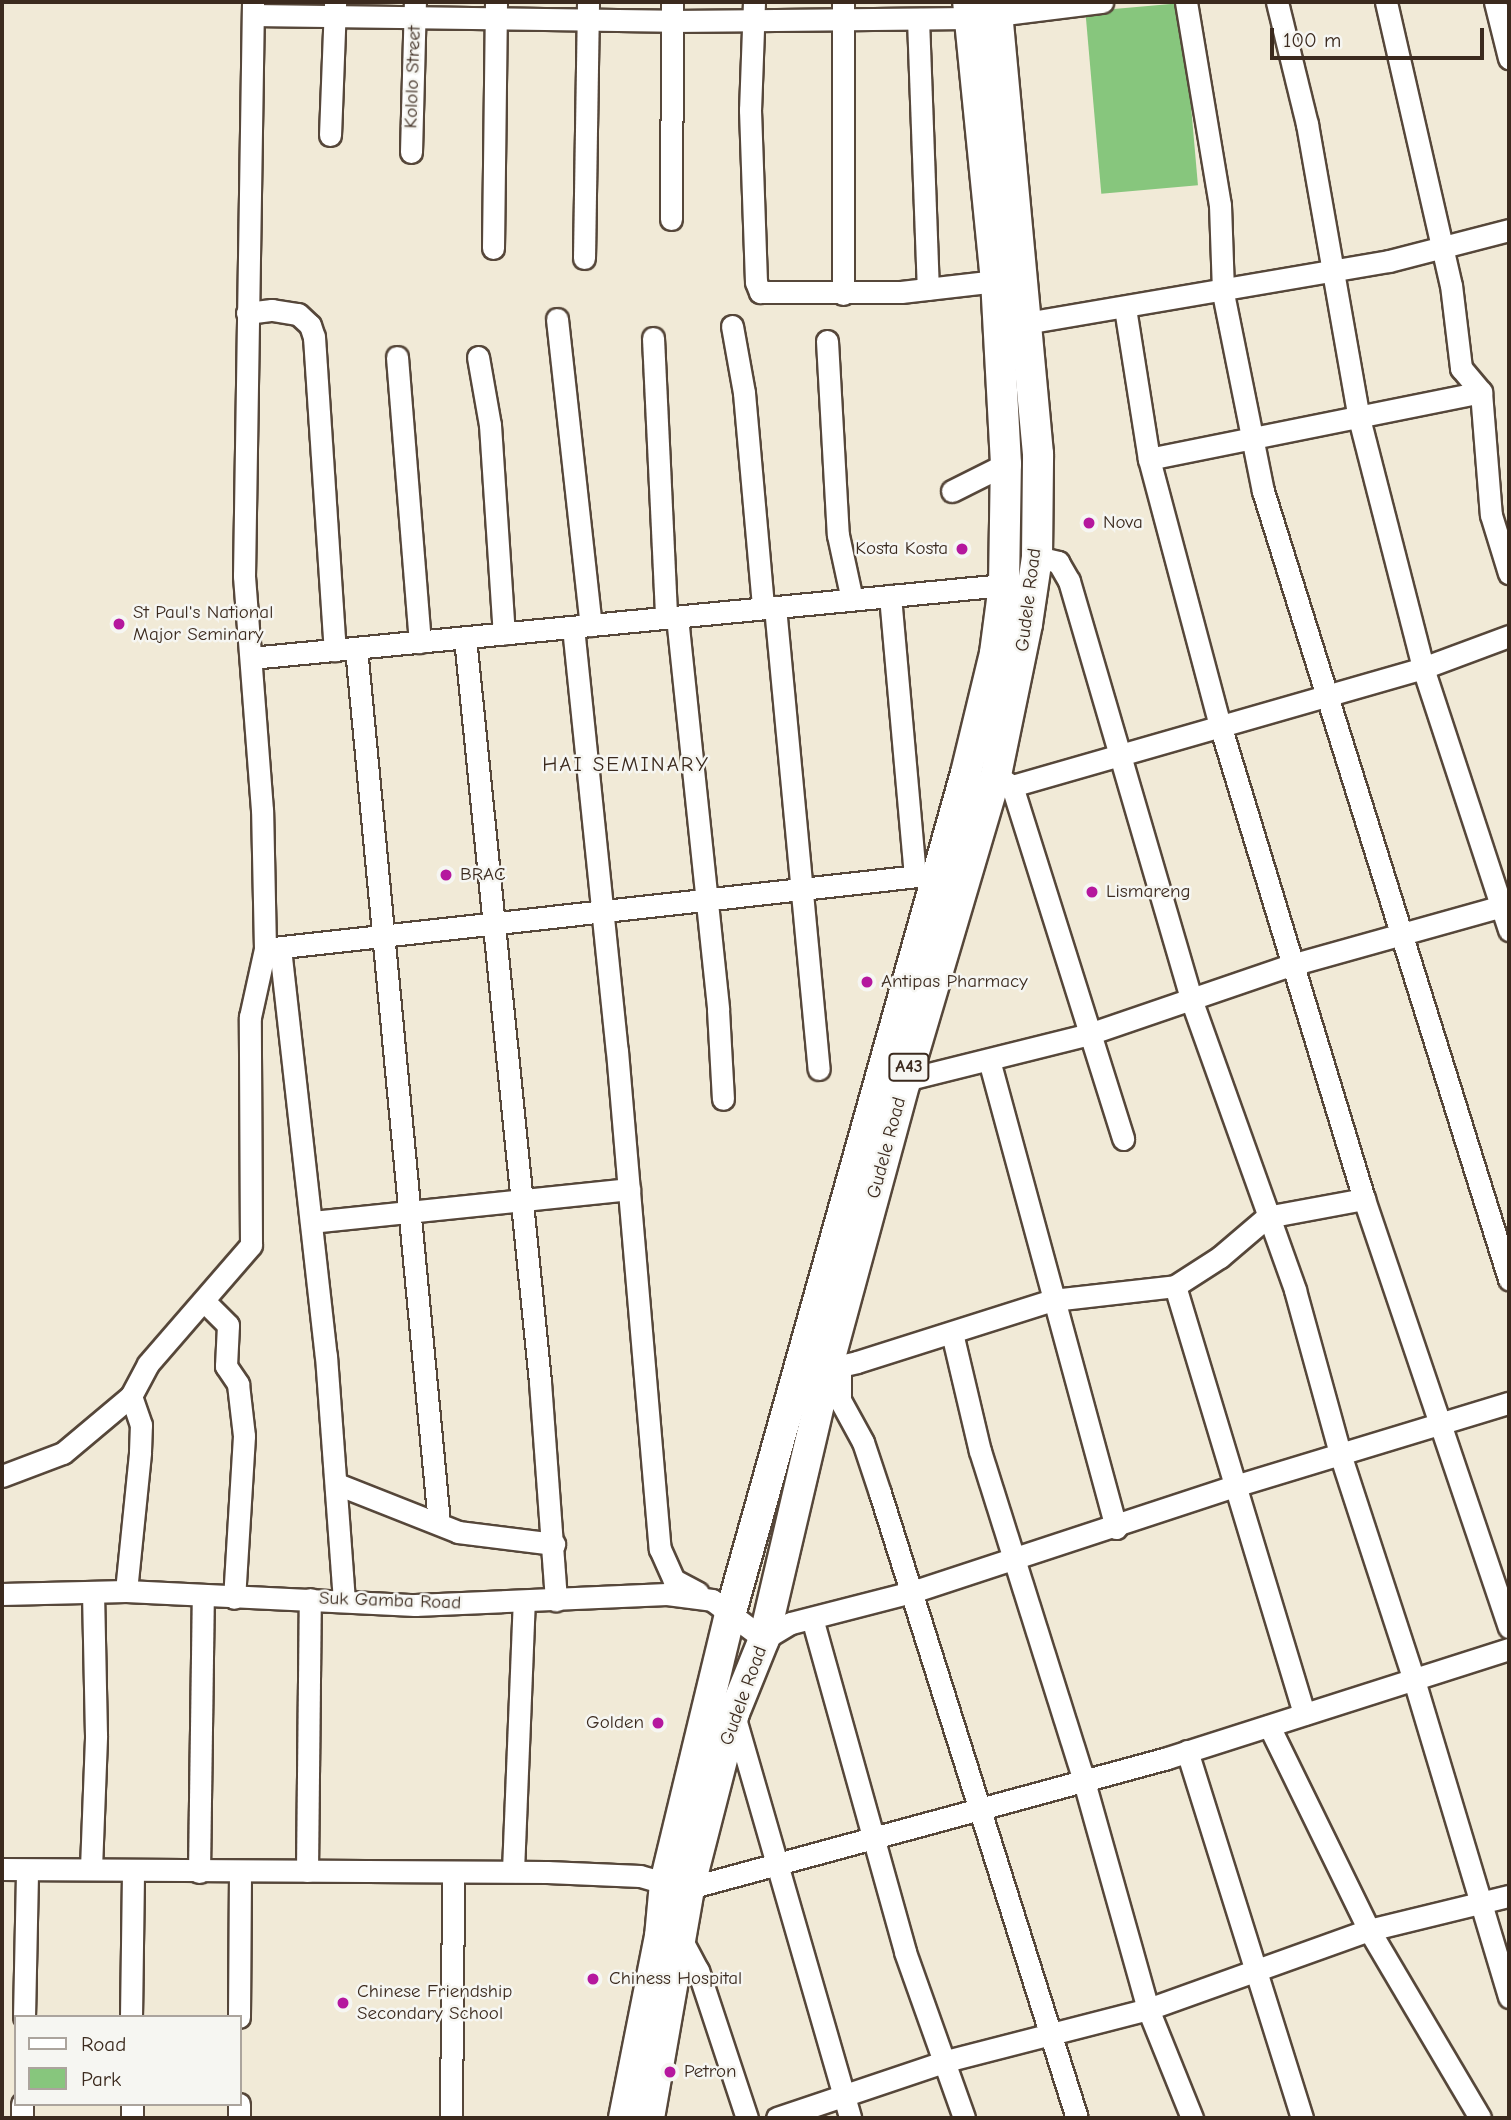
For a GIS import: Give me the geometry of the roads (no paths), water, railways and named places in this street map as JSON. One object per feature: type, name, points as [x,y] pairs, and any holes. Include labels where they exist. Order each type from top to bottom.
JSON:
[{"type":"highway","name":"Gudele Road","points":[[624,2118],[660,1937],[734,1713],[764,1639],[835,1363],[891,1083],[926,875],[981,717],[1004,585],[1006,464],[1018,342],[996,281],[983,9]]},
{"type":"highway","name":"Gudele Road","points":[[649,2118],[679,1935],[677,1886],[721,1608],[891,1083],[1004,781],[1037,557],[1038,454],[1018,342],[983,9]]},
{"type":"street","points":[[344,1599],[337,1484],[311,1223],[272,948],[244,576],[253,8],[843,11],[918,19],[983,9],[1102,2]]},
{"type":"street","points":[[1186,2],[1220,205],[1223,293],[1251,438],[1324,696],[1402,931],[1509,1279]]},
{"type":"street","points":[[1277,2],[1335,268],[1359,418],[1423,668],[1506,906],[1509,929]]},
{"type":"street","points":[[1386,2],[1439,246],[1451,285],[1461,368],[1482,392],[1491,515],[1509,573]]},
{"type":"street","points":[[1495,2],[1509,58]]},
{"type":"street","points":[[330,135],[335,8]]},
{"type":"street","name":"Kololo Street","points":[[411,152],[415,8]]},
{"type":"street","points":[[493,248],[496,9]]},
{"type":"street","points":[[584,258],[587,10]]},
{"type":"street","points":[[754,10],[750,110],[757,287],[768,295],[843,294],[928,289],[996,281]]},
{"type":"street","points":[[671,219],[672,11]]},
{"type":"street","points":[[843,11],[843,294]]},
{"type":"street","points":[[918,19],[928,289]]},
{"type":"street","points":[[1018,342],[1125,308],[1223,293],[1335,268],[1390,261],[1439,246],[1509,230]]},
{"type":"street","points":[[1125,308],[1149,459],[1220,725],[1364,1199],[1443,1424],[1509,1626]]},
{"type":"street","points":[[247,313],[272,310],[298,314],[310,325],[314,337],[345,649],[387,936],[439,1523]]},
{"type":"street","points":[[557,319],[602,911],[660,1549],[674,1580],[721,1608]]},
{"type":"street","points":[[732,327],[744,393],[802,889],[818,1069]]},
{"type":"street","points":[[653,338],[672,617],[707,900],[723,1099]]},
{"type":"street","points":[[827,341],[838,535],[852,600]]},
{"type":"street","points":[[397,357],[420,642]]},
{"type":"street","points":[[478,357],[490,425],[504,634]]},
{"type":"street","points":[[1149,459],[1482,392]]},
{"type":"street","points":[[952,491],[1006,464]]},
{"type":"street","points":[[1037,557],[1058,562],[1065,571],[1191,999],[1295,1290],[1341,1457],[1414,1680],[1509,1997]]},
{"type":"street","points":[[251,658],[1004,585]]},
{"type":"street","points":[[272,948],[926,875],[890,596]]},
{"type":"street","points":[[1124,1139],[1004,781],[1121,755],[1423,668],[1509,636]]},
{"type":"street","points":[[465,638],[490,924],[522,1203],[554,1544],[556,1600]]},
{"type":"street","points":[[891,1083],[1089,1034],[1291,965],[1402,931],[1506,906]]},
{"type":"street","points":[[2,1476],[63,1453],[131,1396],[148,1364],[251,1245],[250,1017],[272,948]]},
{"type":"street","points":[[989,1060],[1116,1528]]},
{"type":"street","points":[[311,1223],[522,1203],[629,1189]]},
{"type":"street","points":[[1077,2118],[863,1442],[840,1399],[835,1363],[952,1333],[1054,1300],[1175,1286],[1220,1257],[1267,1217],[1364,1199]]},
{"type":"street","points":[[1175,1286],[1304,1714]]},
{"type":"street","points":[[204,1301],[228,1325],[226,1366],[238,1384],[244,1436],[234,1598]]},
{"type":"street","points":[[952,1333],[980,1451],[1083,1779],[1149,2009],[1192,2118]]},
{"type":"street","points":[[126,1591],[141,1425],[131,1396]]},
{"type":"street","points":[[764,1639],[782,1627],[912,1592],[1116,1528],[1235,1486],[1341,1457],[1509,1403]]},
{"type":"street","points":[[337,1484],[458,1532],[554,1544]]},
{"type":"street","name":"Suk Gamba Road","points":[[2,1594],[126,1591],[234,1598],[344,1599],[415,1605],[667,1594],[721,1608],[764,1639]]},
{"type":"street","points":[[91,1868],[96,1735],[93,1592]]},
{"type":"street","points":[[199,1872],[203,1596]]},
{"type":"street","points":[[307,1871],[310,1599]]},
{"type":"street","points":[[513,1871],[524,1601]]},
{"type":"street","points":[[812,1618],[876,1835],[905,1952],[946,2061],[964,2118]]},
{"type":"street","points":[[2,1869],[453,1874],[513,1871],[640,1876],[677,1886],[775,1867],[876,1835],[978,1811],[1269,1726],[1509,1649]]},
{"type":"street","points":[[734,1713],[775,1867],[850,2118]]},
{"type":"street","points":[[1269,1726],[1369,1930],[1480,2118]]},
{"type":"street","points":[[1187,1751],[1302,2118]]},
{"type":"street","points":[[24,2015],[27,1870]]},
{"type":"street","points":[[131,2015],[133,1872]]},
{"type":"street","points":[[239,2015],[240,1873]]},
{"type":"street","points":[[451,2118],[453,1874]]},
{"type":"street","points":[[777,2118],[946,2061],[1149,2009],[1369,1930],[1425,1914],[1483,1905],[1509,1896]]},
{"type":"street","points":[[679,1935],[698,1970],[747,2118]]},
{"type":"place","name":"Nova","points":[[1089,523]]},
{"type":"place","name":"Kosta Kosta","points":[[962,549]]},
{"type":"place","name":"St Paul's National Major Seminary","points":[[119,624]]},
{"type":"place","name":"BRAC","points":[[446,875]]},
{"type":"place","name":"Lismareng","points":[[1092,892]]},
{"type":"place","name":"Antipas Pharmacy","points":[[867,982]]},
{"type":"place","name":"Golden","points":[[658,1723]]},
{"type":"place","name":"Chiness Hospital","points":[[593,1979]]},
{"type":"place","name":"Chinese Friendship Secondary School","points":[[343,2003]]},
{"type":"place","name":"Petron","points":[[670,2072]]},
{"type":"district","name":"HAI SEMINARY","points":[[626,764]]}]
